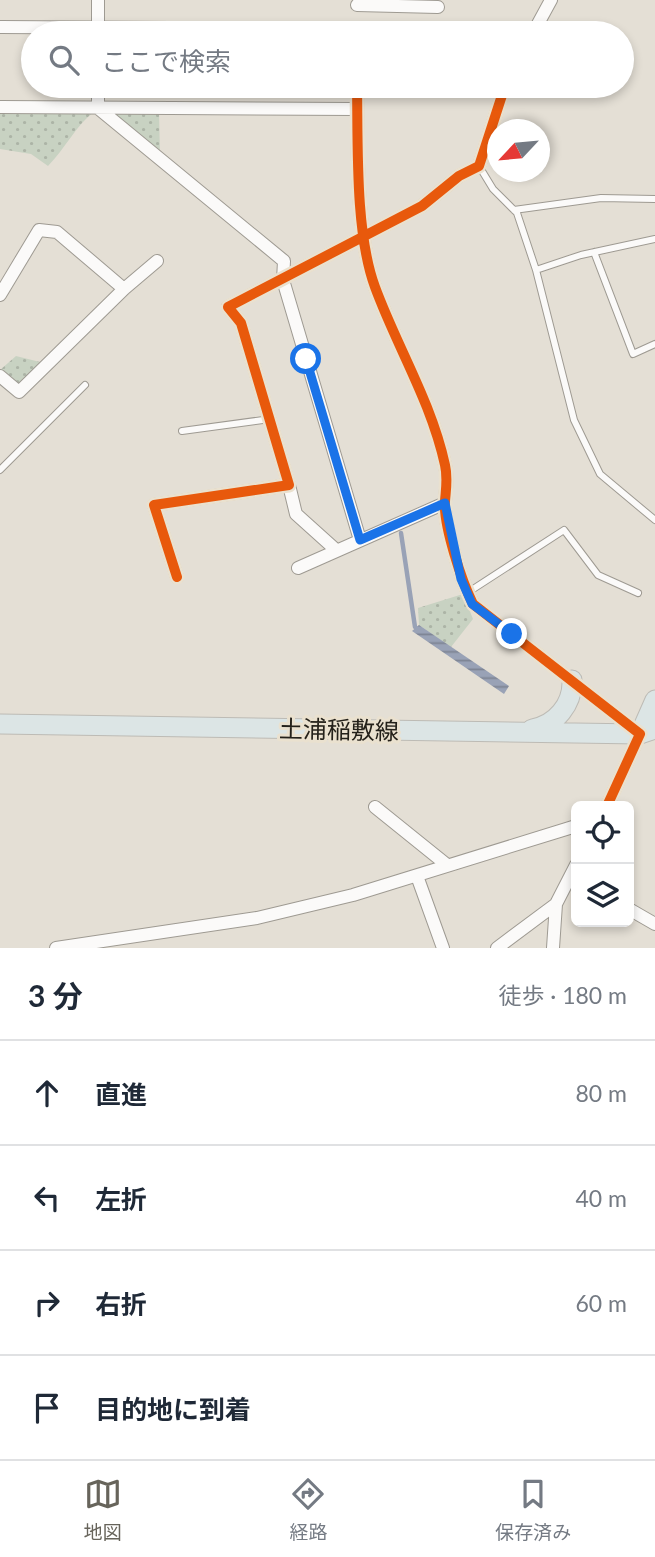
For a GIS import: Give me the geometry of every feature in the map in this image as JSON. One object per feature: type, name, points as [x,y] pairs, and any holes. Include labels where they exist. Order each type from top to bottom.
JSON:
[{"type":"main road","points":[[521,732],[540,728],[560,714],[570,699],[572,680]]},
{"type":"main road","points":[[650,734],[655,700]]},
{"type":"main road","name":"土浦稲敷線","points":[[0,724],[650,734]]},
{"type":"street","points":[[97,0],[98,21]]},
{"type":"street","points":[[540,21],[551,0]]},
{"type":"street","points":[[357,21],[358,2],[438,7]]},
{"type":"street","points":[[0,27],[21,28]]},
{"type":"street","points":[[98,98],[98,108]]},
{"type":"street","points":[[357,98],[363,238],[374,286],[433,419],[446,467],[449,489],[445,503],[461,579],[472,604],[572,680],[650,734],[610,801]]},
{"type":"street","points":[[336,550],[296,514],[242,323],[228,307],[422,206],[459,176],[479,166],[501,98]]},
{"type":"street","points":[[0,107],[357,109]]},
{"type":"street","points":[[98,108],[284,261],[283,280],[360,540]]},
{"type":"street","points":[[0,295],[39,230],[57,232],[124,289]]},
{"type":"street","points":[[0,376],[19,393],[124,289],[157,261]]},
{"type":"street","points":[[177,577],[154,505],[289,485]]},
{"type":"street","points":[[298,568],[445,503]]},
{"type":"street","points":[[375,807],[447,865]]},
{"type":"street","points":[[56,948],[257,918],[417,876],[571,828]]},
{"type":"street","points":[[417,876],[443,948]]},
{"type":"street","points":[[497,948],[556,904],[571,878]]},
{"type":"street","points":[[553,948],[556,904]]},
{"type":"street","points":[[634,912],[655,924]]},
{"type":"lane","points":[[479,166],[493,190],[514,209],[536,271],[574,420],[600,474],[655,520]]},
{"type":"lane","points":[[514,209],[601,198],[655,199]]},
{"type":"lane","points":[[536,271],[594,252],[655,239]]},
{"type":"lane","points":[[594,252],[634,354],[655,344]]},
{"type":"lane","points":[[0,471],[85,385]]},
{"type":"lane","points":[[182,431],[270,419]]},
{"type":"lane","points":[[467,593],[564,530],[598,575],[638,593]]},
{"type":"green space","points":[[0,110],[95,111],[48,166],[31,154],[0,149]]},
{"type":"green space","points":[[105,110],[159,110],[160,156]]},
{"type":"green space","points":[[16,356],[44,363],[20,386],[0,370]]},
{"type":"green space","points":[[463,594],[473,619],[451,647],[419,625],[418,608]]},
{"type":"water","points":[[419,625],[509,686],[504,694],[412,631]]},
{"type":"waterway","points":[[401,533],[415,627],[419,630]]},
{"type":"cycle path","points":[[357,98],[359,188],[369,265],[375,287],[439,441],[446,474],[447,524],[464,582],[473,604],[640,734],[609,801]]},
{"type":"cycle path","points":[[177,577],[154,505],[289,485],[241,323],[228,307],[422,206],[459,176],[479,166],[501,98]]},
{"type":"route","points":[[306,359],[360,540],[445,503],[461,579],[472,604],[512,634]]}]
